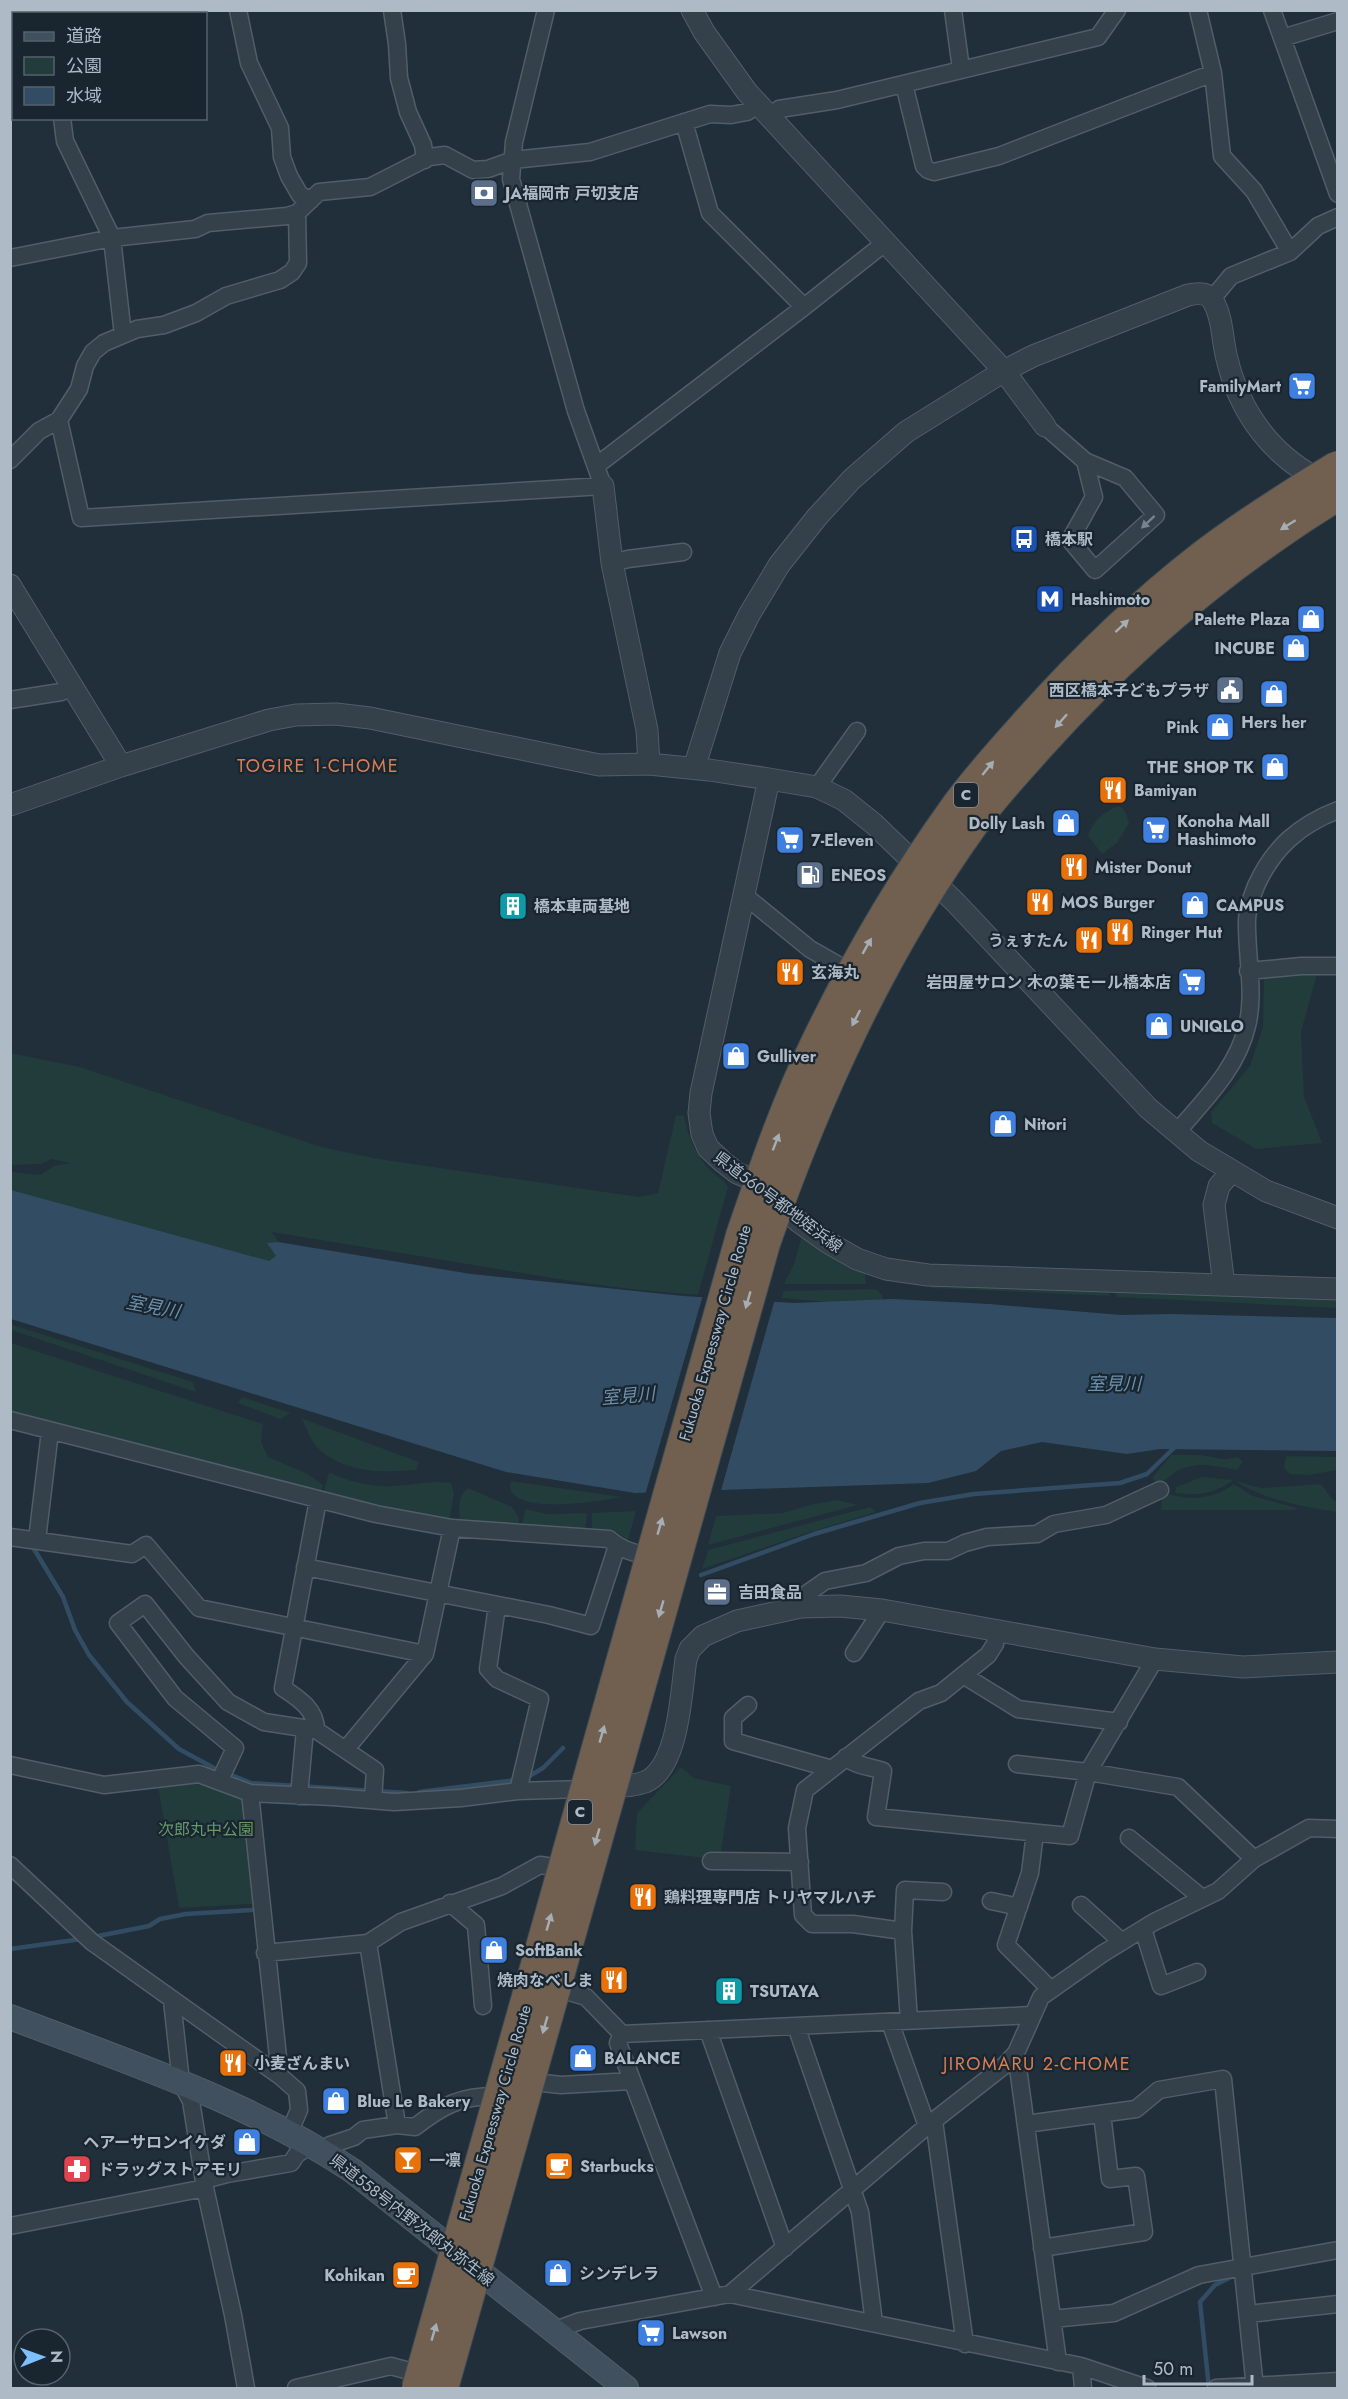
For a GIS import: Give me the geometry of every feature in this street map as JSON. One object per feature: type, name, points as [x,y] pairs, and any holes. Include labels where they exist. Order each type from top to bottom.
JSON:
[{"type":"highway","name":"Fukuoka Expressway Circle Route","points":[[427,2384],[742,1236],[785,1116],[814,1047],[863,953],[924,854],[957,806],[993,761],[1053,694],[1118,629],[1205,556],[1271,508],[1338,467]]},
{"type":"highway","name":"Fukuoka Expressway Circle Route","points":[[427,2384],[764,1243],[803,1135],[836,1057],[882,966],[930,887],[977,818],[1073,707],[1180,606],[1281,529],[1338,494]]},
{"type":"main road","name":"県道558号内野次郎丸弥生線","points":[[10,2017],[181,2082],[249,2111],[318,2148],[354,2171],[626,2388]]},
{"type":"street","points":[[238,10],[249,63],[280,128],[282,157],[289,176],[300,195],[311,200]]},
{"type":"street","points":[[392,10],[398,44],[399,78],[408,112],[423,146],[425,160]]},
{"type":"street","points":[[546,10],[514,142],[511,180],[576,411],[603,486],[612,563],[647,730],[649,764]]},
{"type":"street","points":[[692,10],[724,61],[764,110],[1004,371],[1045,426],[1085,461],[1125,478],[1156,515],[1095,570],[1070,540],[1094,497],[1085,461]]},
{"type":"street","points":[[953,10],[961,69]]},
{"type":"street","points":[[10,258],[112,238],[195,229],[208,223],[287,216],[297,213],[319,192],[370,187],[425,160],[445,156],[473,170],[488,169],[513,160],[590,152],[710,114],[731,115],[837,100],[1098,37],[1117,10]]},
{"type":"street","points":[[1198,10],[1213,73],[1222,156],[1254,191],[1290,252]]},
{"type":"street","points":[[1272,10],[1338,194]]},
{"type":"street","points":[[1282,38],[1338,21]]},
{"type":"street","points":[[904,84],[924,166],[934,172],[999,156],[1213,73]]},
{"type":"street","points":[[62,120],[65,141],[112,238],[123,335]]},
{"type":"street","points":[[684,122],[710,213],[804,307]]},
{"type":"street","points":[[10,460],[39,431],[59,420],[79,389],[85,366],[93,352],[105,343],[137,329],[164,325],[196,313],[226,296],[272,283],[292,272],[298,263],[297,213]]},
{"type":"street","points":[[1212,299],[1231,276],[1290,252],[1318,226],[1338,217]]},
{"type":"street","points":[[596,466],[886,242]]},
{"type":"street","points":[[694,768],[730,653],[749,615],[785,557],[817,517],[852,479],[898,439],[1004,371],[1033,356],[1188,295],[1197,293],[1212,299],[1221,326],[1233,381],[1246,411],[1258,429],[1287,461],[1311,476],[1338,488]]},
{"type":"street","points":[[59,420],[81,518],[603,486]]},
{"type":"street","points":[[612,563],[638,557],[683,552]]},
{"type":"street","points":[[14,596],[121,766]]},
{"type":"street","points":[[10,700],[62,692],[73,687]]},
{"type":"street","points":[[10,805],[121,766],[269,720],[296,715],[336,714],[370,718],[599,765],[649,764],[694,768],[817,787],[844,800],[874,824],[956,903],[1148,1108],[1199,1151],[1266,1191],[1338,1218]]},
{"type":"street","points":[[817,787],[857,731]]},
{"type":"street","name":"県道560号都地姪浜線","points":[[769,779],[701,1093],[699,1113],[702,1134],[708,1148],[723,1162],[737,1173],[753,1180],[799,1222],[827,1242],[857,1259],[886,1269],[928,1275],[1338,1289]]},
{"type":"street","points":[[1177,1132],[1228,1071],[1248,1025],[1250,1005],[1246,922],[1252,895],[1266,866],[1288,838],[1320,818],[1338,810]]},
{"type":"street","points":[[743,898],[750,900],[810,949],[847,970]]},
{"type":"street","points":[[1248,971],[1301,966],[1338,966]]},
{"type":"street","points":[[1224,1285],[1214,1205],[1219,1186],[1231,1172]]},
{"type":"street","points":[[10,1420],[376,1514],[452,1528],[609,1539],[633,1554],[646,1556]]},
{"type":"street","points":[[37,1540],[51,1431]]},
{"type":"street","points":[[801,1607],[802,1597],[825,1581],[866,1573],[898,1556],[924,1551],[948,1551],[987,1537],[1037,1534],[1054,1524],[1106,1515],[1160,1490]]},
{"type":"street","points":[[300,1787],[314,1718],[303,1701],[283,1688],[318,1500]]},
{"type":"street","points":[[346,1749],[425,1654],[452,1528]]},
{"type":"street","points":[[10,1537],[132,1554],[146,1545],[199,1608],[425,1654]]},
{"type":"street","points":[[305,1567],[549,1615],[591,1626],[617,1546]]},
{"type":"street","points":[[224,1773],[235,1748],[175,1698],[118,1623],[145,1604],[186,1656],[228,1702],[264,1722],[311,1730],[346,1749],[375,1770],[373,1800]]},
{"type":"street","points":[[498,1606],[488,1669],[497,1679],[540,1700],[518,1791]]},
{"type":"street","points":[[10,1765],[104,1785],[224,1773],[250,1793],[300,1787],[394,1803],[518,1791],[617,1787],[646,1781],[662,1767],[674,1738],[686,1659],[690,1649],[703,1636],[736,1621],[801,1607],[840,1606],[882,1610],[1155,1659],[1243,1667],[1338,1662]]},
{"type":"street","points":[[854,1653],[882,1610]]},
{"type":"street","points":[[903,1931],[853,1924],[812,1924],[803,1915],[797,1828],[805,1790],[920,1701],[941,1693],[988,1655],[995,1644],[997,1631]]},
{"type":"street","points":[[846,1757],[851,1762],[884,1771],[876,1817],[1070,1836],[1088,1772],[1155,1659]]},
{"type":"street","points":[[963,1675],[1018,1709],[1119,1722]]},
{"type":"street","points":[[748,1706],[733,1718],[733,1741],[832,1769]]},
{"type":"street","points":[[1017,1764],[1088,1772],[1178,1787],[1254,1859]]},
{"type":"street","points":[[250,1793],[280,2076]]},
{"type":"street","points":[[722,2296],[785,2248],[931,2123],[1005,2065],[1016,2053],[1041,1997],[1143,1929],[1218,1891],[1254,1859],[1309,1828],[1338,1829]]},
{"type":"street","points":[[1035,1833],[1030,1873],[1006,1945],[1051,1990]]},
{"type":"street","points":[[1129,1838],[1202,1898]]},
{"type":"street","points":[[711,1861],[800,1862]]},
{"type":"street","points":[[10,1865],[88,1938],[172,2001],[280,2076],[297,2091],[299,2110],[289,2133]]},
{"type":"street","points":[[266,1953],[368,1943],[401,1922],[502,1886],[540,1865],[561,1868]]},
{"type":"street","points":[[909,2021],[903,1931],[905,1890],[943,1892]]},
{"type":"street","points":[[991,1901],[1019,1907]]},
{"type":"street","points":[[450,1903],[476,1925],[483,2006]]},
{"type":"street","points":[[1081,1905],[1122,1942]]},
{"type":"street","points":[[1143,1929],[1161,1986],[1197,1972]]},
{"type":"street","points":[[368,1943],[397,2125]]},
{"type":"street","points":[[559,1989],[586,1997],[622,2034],[1032,2015]]},
{"type":"street","points":[[172,2001],[181,2082],[190,2101],[246,2388]]},
{"type":"street","points":[[890,2022],[931,2123],[965,2344]]},
{"type":"street","points":[[796,2026],[854,2188],[860,2212],[874,2323]]},
{"type":"street","points":[[708,2030],[785,2248]]},
{"type":"street","points":[[622,2034],[618,2043],[632,2081],[722,2296]]},
{"type":"street","points":[[1016,2053],[1058,2362]]},
{"type":"street","points":[[1026,2124],[1136,2109],[1159,2090],[1223,2079],[1255,2388]]},
{"type":"street","points":[[534,2082],[561,2085],[632,2081]]},
{"type":"street","points":[[10,2226],[205,2184],[237,2172],[291,2163],[297,2154],[354,2137],[363,2130],[397,2125],[415,2127],[441,2107],[477,2096],[495,2096]]},
{"type":"street","points":[[1042,2248],[1144,2232],[1136,2176],[1110,2180],[1102,2114]]},
{"type":"street","points":[[1052,2319],[1114,2313],[1199,2275],[1244,2272],[1338,2250]]},
{"type":"street","points":[[553,2331],[580,2321],[722,2296],[874,2323],[965,2344],[1081,2366],[1147,2388]]},
{"type":"street","points":[[1248,2314],[1338,2304]]},
{"type":"street","points":[[296,2388],[391,2366],[427,2384]]},
{"type":"street","points":[[1081,2366],[1083,2388]]},
{"type":"street","points":[[1216,2388],[1255,2388],[1338,2381]]},
{"type":"green space","points":[[1116,807],[1121,807],[1126,813],[1129,823],[1117,843],[1102,854],[1088,836],[1099,818]]},
{"type":"green space","points":[[1318,970],[1301,1032],[1304,1096],[1322,1143],[1256,1149],[1212,1123],[1211,1112],[1250,1066],[1263,1027],[1264,978]]},
{"type":"green space","points":[[10,1053],[80,1067],[321,1147],[379,1159],[639,1197],[658,1193],[676,1115],[684,1116],[690,1138],[701,1159],[728,1187],[698,1295],[571,1281],[272,1232],[283,1248],[269,1267],[11,1200],[11,1172],[40,1175],[54,1166],[70,1163],[52,1159],[41,1164],[11,1165]]},
{"type":"green space","points":[[802,1236],[865,1272],[866,1284],[784,1284],[794,1264]]},
{"type":"green space","points":[[930,1282],[1105,1289],[1111,1296],[931,1288]]},
{"type":"green space","points":[[1110,1287],[1337,1297],[1337,1308],[1118,1297]]},
{"type":"green space","points":[[876,1289],[882,1295],[883,1307],[781,1298],[784,1291]]},
{"type":"green space","points":[[10,1324],[193,1382],[196,1392],[11,1330]]},
{"type":"green space","points":[[11,1343],[263,1424],[261,1441],[268,1457],[308,1474],[323,1485],[320,1495],[11,1415]]},
{"type":"green space","points":[[242,1397],[291,1413],[280,1419],[238,1403]]},
{"type":"green space","points":[[301,1418],[419,1462],[416,1470],[378,1471],[342,1464],[318,1448]]},
{"type":"green space","points":[[1171,1455],[1201,1455],[1224,1459],[1238,1457],[1243,1462],[1237,1470],[1207,1465],[1191,1466],[1157,1483],[1152,1478]]},
{"type":"green space","points":[[1286,1456],[1337,1457],[1337,1470],[1309,1475],[1290,1474],[1284,1468]]},
{"type":"green space","points":[[329,1472],[352,1481],[378,1486],[451,1483],[454,1494],[449,1522],[323,1494]]},
{"type":"green space","points":[[1202,1477],[1233,1480],[1206,1493],[1175,1493],[1176,1487]]},
{"type":"green space","points":[[511,1481],[622,1497],[566,1504],[535,1503],[522,1500],[513,1494],[510,1490]]},
{"type":"green space","points":[[1235,1481],[1261,1488],[1321,1484],[1337,1502],[1337,1512],[1272,1498]]},
{"type":"green space","points":[[1234,1484],[1253,1496],[1297,1508],[1294,1510],[1161,1510],[1162,1492],[1190,1498],[1209,1496]]},
{"type":"green space","points":[[468,1488],[512,1507],[519,1518],[518,1529],[460,1524],[460,1499]]},
{"type":"green space","points":[[837,1500],[858,1505],[708,1545],[716,1516],[782,1513]]},
{"type":"green space","points":[[870,1507],[876,1512],[702,1569],[708,1550]]},
{"type":"green space","points":[[525,1509],[547,1514],[587,1513],[585,1531],[522,1528]]},
{"type":"green space","points":[[636,1511],[628,1540],[616,1532],[592,1530],[592,1513]]},
{"type":"green space","points":[[681,1767],[694,1778],[731,1786],[721,1852],[705,1858],[635,1850],[637,1813]]},
{"type":"green space","name":"次郎丸中公園","points":[[196,1784],[245,1796],[253,1904],[179,1908],[158,1786]]},
{"type":"water","name":"室見川","points":[[11,1190],[269,1261],[276,1256],[267,1243],[278,1242],[471,1274],[683,1296],[794,1303],[893,1299],[1121,1315],[1337,1318],[1337,1451],[1160,1449],[1127,1454],[1042,1442],[1001,1451],[976,1471],[928,1483],[635,1493],[506,1472],[11,1319]]},
{"type":"pier","points":[[703,1295],[775,1299],[720,1494],[645,1495]]},
{"type":"waterway","points":[[701,1575],[814,1534],[920,1503],[974,1494],[1120,1483],[1147,1474],[1176,1446]]},
{"type":"waterway","points":[[31,1544],[63,1597],[75,1630],[89,1655],[127,1702],[179,1749],[214,1768],[251,1783],[407,1793]]},
{"type":"waterway","points":[[526,1778],[543,1768],[563,1748]]},
{"type":"waterway","points":[[419,1792],[517,1780]]},
{"type":"waterway","points":[[93,1937],[149,1926],[160,1919],[186,1914],[252,1910]]},
{"type":"waterway","points":[[10,1949],[82,1939]]},
{"type":"waterway","points":[[1209,2388],[1200,2302],[1215,2285],[1233,2276]]},
{"type":"place","name":"JA福岡市 戸切支店","points":[[484,193]]},
{"type":"place","name":"FamilyMart","points":[[1302,386]]},
{"type":"place","name":"橋本駅","points":[[1024,539]]},
{"type":"place","name":"Hashimoto","points":[[1050,599]]},
{"type":"place","name":"Palette Plaza","points":[[1311,619]]},
{"type":"place","name":"INCUBE","points":[[1296,648]]},
{"type":"place","name":"西区橋本子どもプラザ","points":[[1230,690]]},
{"type":"place","name":"Hers her","points":[[1274,694]]},
{"type":"place","name":"Pink","points":[[1220,727]]},
{"type":"place","name":"THE SHOP TK","points":[[1275,767]]},
{"type":"place","name":"Bamiyan","points":[[1113,790]]},
{"type":"place","name":"Dolly Lash","points":[[1066,823]]},
{"type":"place","name":"Konoha Mall Hashimoto","points":[[1156,830]]},
{"type":"place","name":"7-Eleven","points":[[790,840]]},
{"type":"place","name":"Mister Donut","points":[[1074,867]]},
{"type":"place","name":"ENEOS","points":[[810,875]]},
{"type":"place","name":"MOS Burger","points":[[1040,902]]},
{"type":"place","name":"CAMPUS","points":[[1195,905]]},
{"type":"place","name":"橋本車両基地","points":[[513,906]]},
{"type":"place","name":"Ringer Hut","points":[[1120,932]]},
{"type":"place","name":"うぇすたん","points":[[1089,940]]},
{"type":"place","name":"玄海丸","points":[[790,972]]},
{"type":"place","name":"岩田屋サロン 木の葉モール橋本店","points":[[1192,982]]},
{"type":"place","name":"UNIQLO","points":[[1159,1026]]},
{"type":"place","name":"Gulliver","points":[[736,1056]]},
{"type":"place","name":"Nitori","points":[[1003,1124]]},
{"type":"place","name":"吉田食品","points":[[717,1592]]},
{"type":"place","name":"鶏料理専門店 トリヤマルハチ","points":[[643,1897]]},
{"type":"place","name":"SoftBank","points":[[494,1950]]},
{"type":"place","name":"焼肉なべしま","points":[[614,1980]]},
{"type":"place","name":"TSUTAYA","points":[[729,1991]]},
{"type":"place","name":"BALANCE","points":[[583,2058]]},
{"type":"place","name":"小麦ざんまい","points":[[233,2063]]},
{"type":"place","name":"Blue Le Bakery","points":[[336,2101]]},
{"type":"place","name":"ヘアーサロンイケダ","points":[[247,2142]]},
{"type":"place","name":"一凛","points":[[408,2160]]},
{"type":"place","name":"Starbucks","points":[[559,2166]]},
{"type":"place","name":"ドラッグストアモリ","points":[[77,2169]]},
{"type":"place","name":"シンデレラ","points":[[558,2273]]},
{"type":"place","name":"Kohikan","points":[[406,2275]]},
{"type":"place","name":"Lawson","points":[[651,2333]]},
{"type":"district","name":"TOGIRE 1-CHOME","points":[[318,766]]},
{"type":"district","name":"JIROMARU 2-CHOME","points":[[1037,2064]]}]
